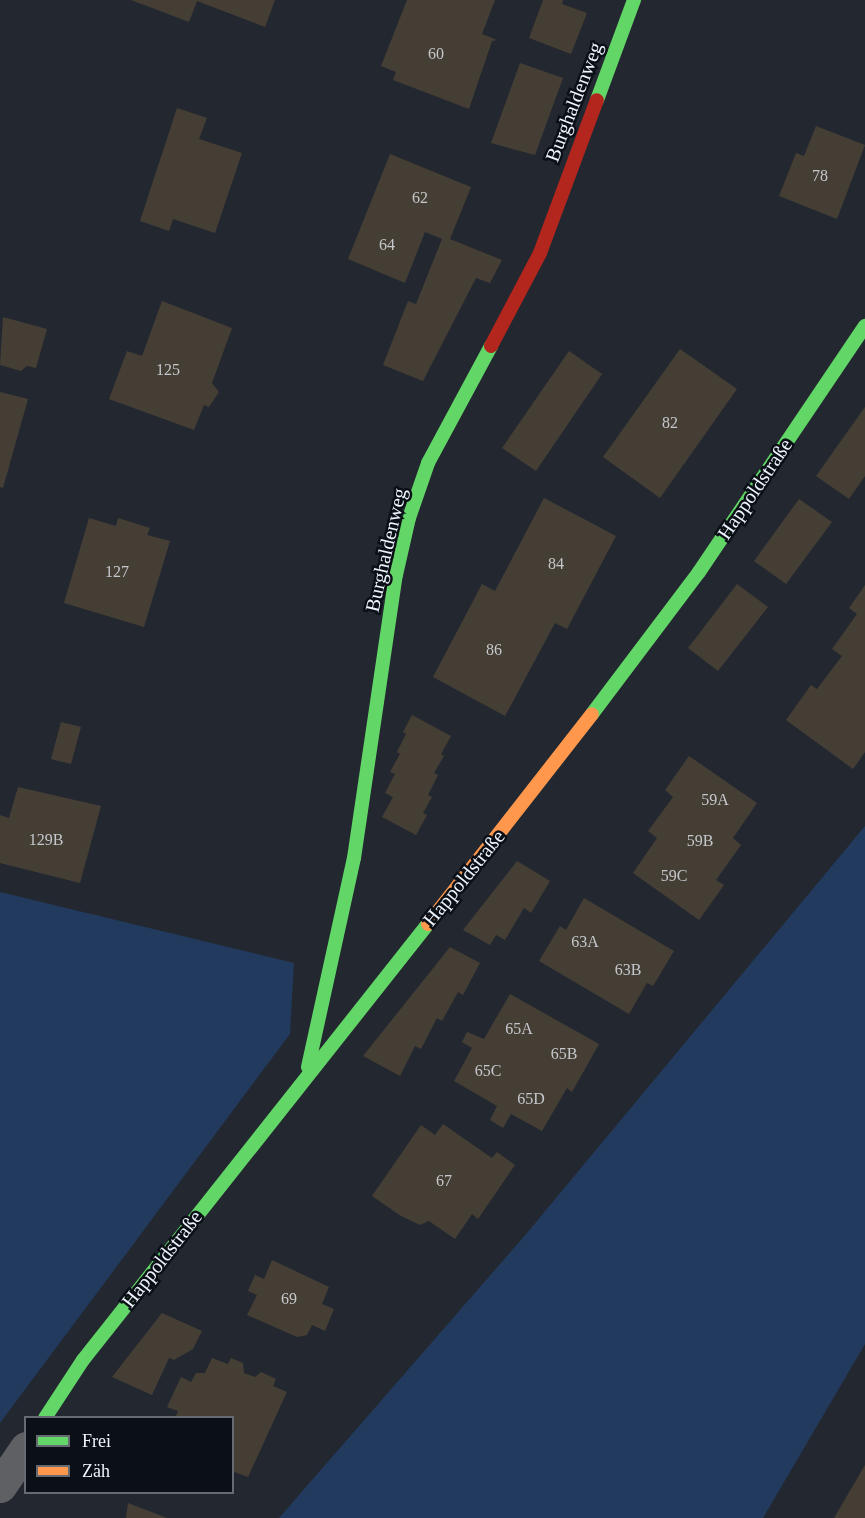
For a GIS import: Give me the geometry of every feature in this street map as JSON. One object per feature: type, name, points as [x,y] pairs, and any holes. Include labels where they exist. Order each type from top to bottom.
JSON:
[{"type":"street","name":"Burghaldenweg","points":[[306,1074],[354,858],[396,575],[409,518],[428,464],[540,253],[634,0]]},
{"type":"street","name":"Happoldstraße","points":[[46,1416],[83,1360],[306,1074],[538,786],[678,600],[865,326]]},
{"type":"street","points":[[0,1486],[24,1451]]},
{"type":"shaded area","points":[[865,826],[865,1344],[763,1518],[279,1518],[527,1233]]},
{"type":"shaded area","points":[[0,892],[294,963],[290,1034],[0,1423]]},
{"type":"building","points":[[131,0],[275,0],[265,27],[197,1],[189,22]]},
{"type":"building","points":[[407,0],[495,0],[482,34],[497,40],[492,41],[469,109],[393,80],[396,72],[381,66]]},
{"type":"building","points":[[543,0],[563,0],[562,4],[587,13],[571,54],[529,38]]},
{"type":"building","points":[[520,63],[563,78],[535,155],[491,143]]},
{"type":"building","points":[[177,108],[207,118],[199,139],[242,153],[215,233],[173,219],[169,231],[140,221]]},
{"type":"building","points":[[816,126],[865,145],[837,219],[779,196],[796,153],[804,156]]},
{"type":"building","points":[[390,154],[471,187],[450,239],[502,260],[490,283],[476,278],[423,381],[383,365],[408,301],[416,304],[442,239],[425,232],[405,283],[348,259]]},
{"type":"building","points":[[162,301],[232,328],[212,383],[219,392],[209,407],[204,405],[194,430],[109,399],[127,351],[142,356]]},
{"type":"building","points":[[3,317],[47,329],[36,368],[27,366],[21,371],[0,365]]},
{"type":"building","points":[[680,349],[737,389],[660,498],[603,457]]},
{"type":"building","points":[[569,351],[602,374],[536,471],[502,448]]},
{"type":"building","points":[[0,392],[28,399],[3,488],[0,487]]},
{"type":"building","points":[[865,407],[865,476],[849,499],[816,476]]},
{"type":"building","points":[[544,498],[616,536],[567,629],[555,623],[505,716],[433,677],[482,584],[495,591]]},
{"type":"building","points":[[799,499],[832,522],[786,584],[754,561]]},
{"type":"building","points":[[89,518],[116,526],[118,518],[150,528],[147,535],[170,541],[144,627],[64,603]]},
{"type":"building","points":[[737,584],[768,607],[718,671],[688,648]]},
{"type":"building","points":[[865,585],[865,752],[853,769],[786,720],[811,685],[817,689],[842,656],[832,649],[857,614],[849,608]]},
{"type":"building","points":[[412,715],[451,736],[441,754],[444,756],[434,773],[438,775],[428,795],[432,797],[423,813],[427,815],[416,835],[382,817],[393,797],[385,793],[395,774],[390,772],[400,754],[397,752],[406,734],[403,732]]},
{"type":"building","points":[[61,722],[81,727],[71,764],[51,759]]},
{"type":"building","points":[[689,756],[757,803],[733,838],[741,845],[716,880],[724,885],[699,920],[633,873],[657,838],[648,831],[673,797],[665,790]]},
{"type":"building","points":[[18,787],[101,806],[80,883],[0,863],[0,815],[9,818]]},
{"type":"building","points":[[517,861],[550,881],[531,913],[524,908],[505,940],[496,935],[490,945],[463,930]]},
{"type":"building","points":[[584,898],[674,951],[653,986],[647,983],[629,1014],[539,961],[560,926],[566,930]]},
{"type":"building","points":[[450,947],[480,963],[463,995],[458,992],[442,1021],[437,1018],[421,1049],[415,1046],[400,1076],[363,1056]]},
{"type":"building","points":[[510,994],[599,1044],[572,1092],[567,1088],[542,1131],[511,1114],[503,1128],[490,1120],[497,1106],[454,1081],[472,1048],[462,1042],[467,1032],[484,1039]]},
{"type":"building","points":[[443,1124],[492,1158],[497,1152],[515,1165],[478,1219],[472,1214],[455,1239],[429,1221],[420,1225],[401,1216],[372,1196],[421,1125],[435,1135]]},
{"type":"building","points":[[272,1260],[329,1287],[322,1304],[334,1309],[325,1331],[312,1325],[307,1335],[297,1337],[247,1315],[257,1295],[248,1291],[255,1275],[264,1279]]},
{"type":"building","points":[[162,1313],[202,1331],[193,1349],[174,1360],[169,1358],[152,1395],[112,1377]]},
{"type":"building","points":[[212,1358],[228,1364],[231,1358],[243,1363],[244,1373],[255,1377],[261,1372],[276,1379],[273,1386],[287,1392],[248,1477],[234,1472],[234,1416],[176,1416],[178,1411],[167,1407],[181,1377],[191,1382],[196,1373],[205,1373]]},
{"type":"building","points":[[865,1465],[865,1518],[834,1518],[841,1506]]},
{"type":"building","points":[[128,1503],[167,1518],[126,1518]]},
{"type":"traffic: fast","points":[[597,100],[634,0]]},
{"type":"traffic: fast","points":[[592,714],[699,572],[865,326]]},
{"type":"traffic: fast","points":[[308,1067],[354,858],[396,575],[409,518],[428,463],[491,346]]},
{"type":"traffic: fast","points":[[46,1416],[83,1360],[428,924]]},
{"type":"traffic: slow","points":[[428,924],[592,714]]},
{"type":"traffic: jam","points":[[491,346],[540,253],[597,100]]}]
